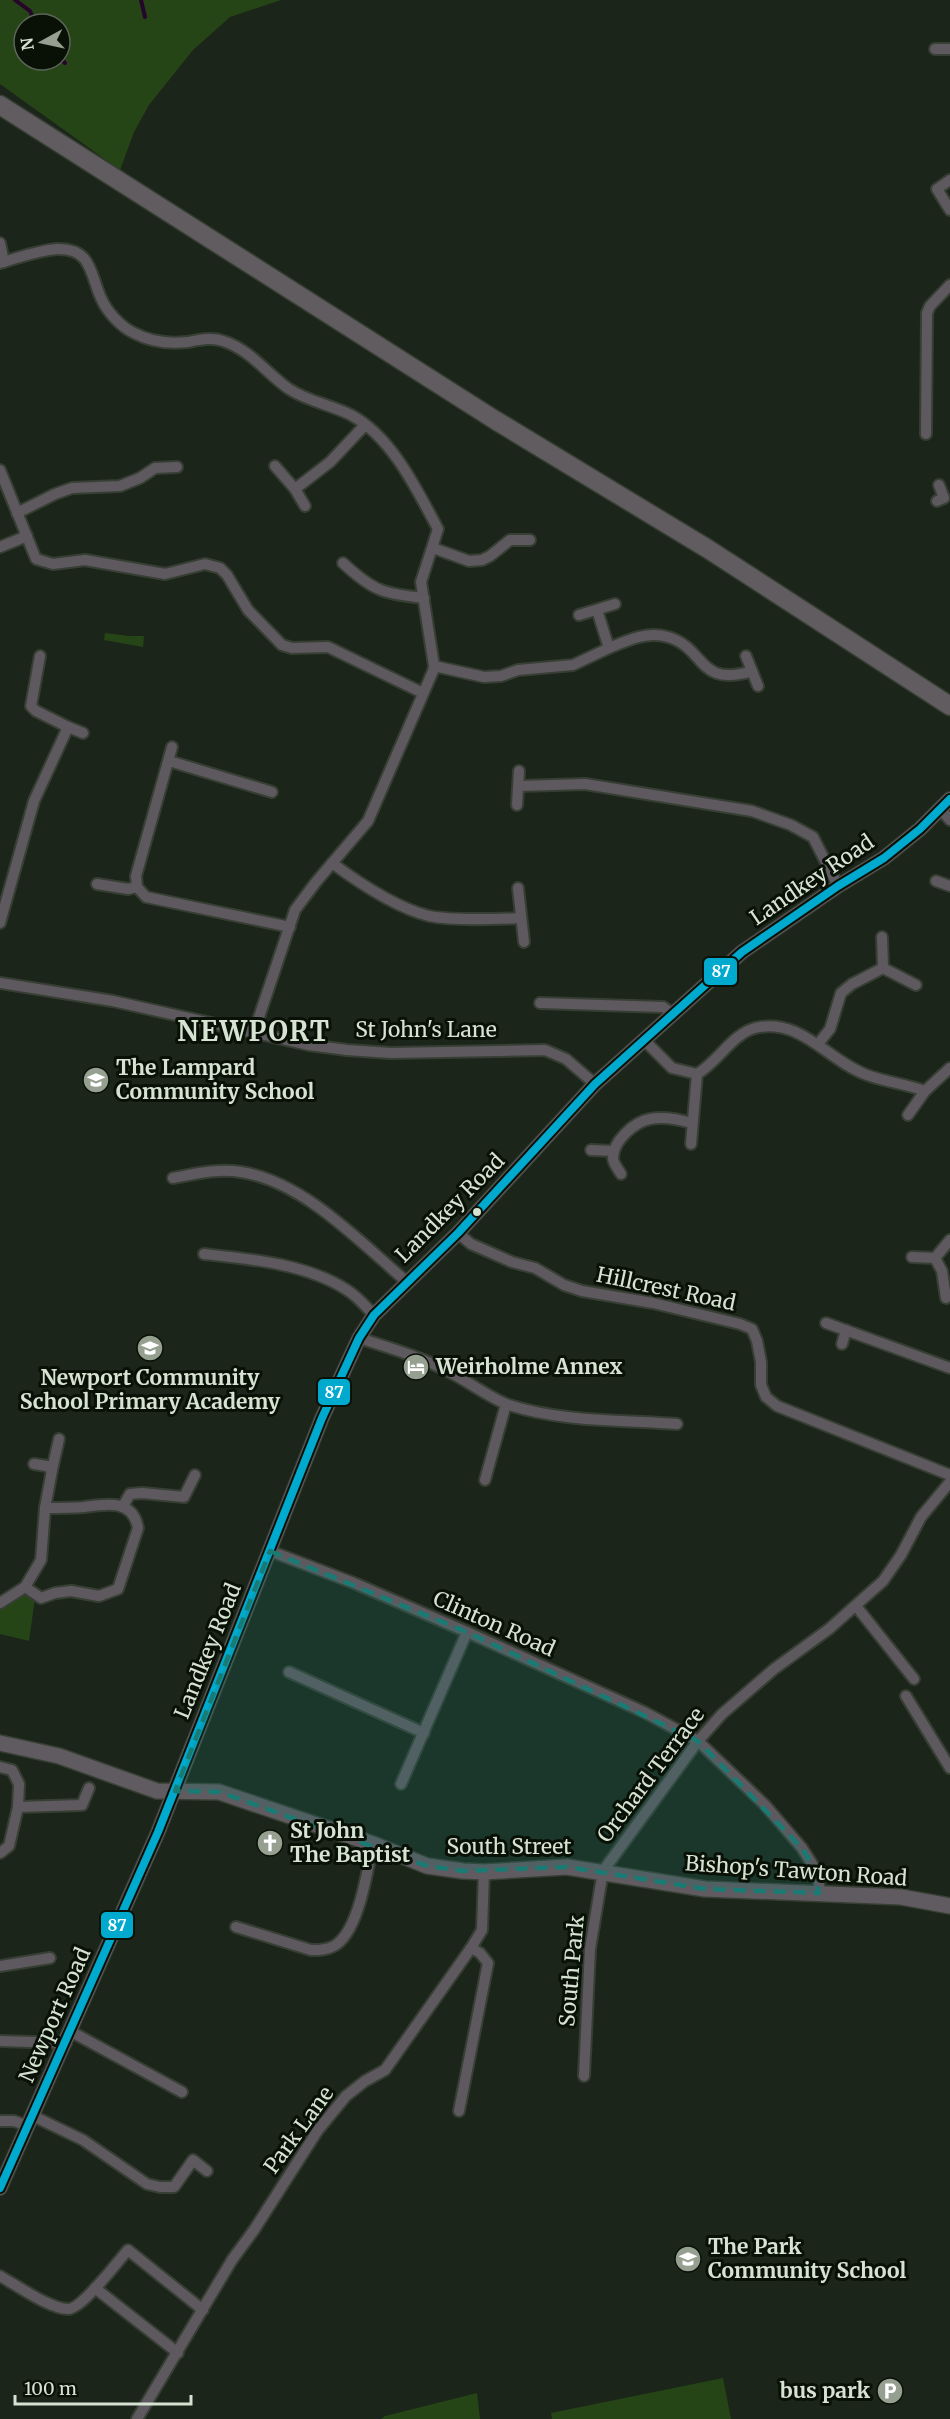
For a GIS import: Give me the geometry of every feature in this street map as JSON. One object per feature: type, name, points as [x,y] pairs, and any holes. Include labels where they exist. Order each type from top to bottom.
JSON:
[{"type":"highway","points":[[0,105],[485,413],[708,549],[950,706]]},
{"type":"main road","name":"South Street","points":[[0,1743],[58,1756],[157,1791],[219,1792],[373,1844],[427,1866],[484,1872],[567,1867],[603,1871]]},
{"type":"main road","name":"Bishop's Tawton Road","points":[[603,1871],[705,1889],[902,1897],[950,1906]]},
{"type":"street","points":[[935,49],[950,50]]},
{"type":"street","points":[[950,180],[937,189],[950,210]]},
{"type":"street","points":[[0,243],[2,262],[57,249],[83,256],[92,267],[101,298],[110,313],[132,333],[164,342],[221,340],[251,355],[279,382],[296,393],[351,415],[365,425],[396,458],[438,529],[421,582],[434,666],[368,821],[296,910],[254,1032]]},
{"type":"street","points":[[927,437],[927,313],[930,306],[950,285]]},
{"type":"street","points":[[295,489],[330,462],[365,425]]},
{"type":"street","points":[[151,457],[155,468]]},
{"type":"street","points":[[275,466],[295,489],[305,506]]},
{"type":"street","points":[[17,513],[55,494],[72,489],[120,486],[140,478],[155,468],[177,467]]},
{"type":"street","points":[[0,470],[36,560],[53,564],[85,560],[165,574],[205,564],[220,568],[227,575],[248,610],[282,645],[292,648],[328,647],[425,689]]},
{"type":"street","points":[[939,485],[943,498]]},
{"type":"street","points":[[507,529],[510,540]]},
{"type":"street","points":[[0,547],[27,536]]},
{"type":"street","points":[[433,548],[469,561],[482,560],[510,540],[530,540]]},
{"type":"street","points":[[343,563],[364,583],[393,595],[424,597]]},
{"type":"street","points":[[579,615],[615,604]]},
{"type":"street","points":[[597,610],[609,648]]},
{"type":"street","points":[[434,666],[484,677],[501,676],[518,670],[573,665],[640,636],[669,637],[684,646],[706,669],[716,674],[729,676],[752,671]]},
{"type":"street","points":[[40,656],[31,706],[36,711],[83,733]]},
{"type":"street","points":[[746,656],[758,686]]},
{"type":"street","points":[[0,923],[34,801],[68,727]]},
{"type":"street","points":[[172,747],[136,876],[137,887],[146,897],[290,927]]},
{"type":"street","points":[[169,761],[272,792]]},
{"type":"street","points":[[518,805],[519,771]]},
{"type":"street","points":[[519,786],[585,784],[752,811],[791,825],[813,837],[838,886]]},
{"type":"street","points":[[945,804],[950,820]]},
{"type":"street","name":"Landkey Road","points":[[175,1791],[310,1448],[359,1338],[374,1315],[458,1233],[596,1084],[742,952],[838,886],[884,858],[920,829],[945,804]]},
{"type":"street","points":[[332,863],[355,880],[412,910],[431,916],[521,918]]},
{"type":"street","points":[[936,881],[950,886]]},
{"type":"street","points":[[97,884],[128,889],[137,887]]},
{"type":"street","points":[[518,888],[524,942]]},
{"type":"street","points":[[882,937],[883,968]]},
{"type":"street","points":[[883,968],[916,985]]},
{"type":"street","points":[[818,1044],[830,1029],[841,993],[852,984],[883,968]]},
{"type":"street","name":"St John's Lane","points":[[0,983],[113,1001],[309,1045],[380,1052],[545,1050],[566,1059],[596,1084]]},
{"type":"street","points":[[540,1003],[663,1007],[673,1014]]},
{"type":"street","points":[[644,1040],[672,1068],[697,1074],[707,1068],[734,1040],[753,1029],[776,1026],[795,1031],[818,1044],[841,1063],[867,1076],[925,1091]]},
{"type":"street","points":[[908,1115],[925,1091],[950,1068]]},
{"type":"street","points":[[691,1144],[697,1074]]},
{"type":"street","points":[[621,1174],[613,1160],[614,1151],[630,1129],[648,1119],[674,1118],[692,1123]]},
{"type":"street","points":[[591,1150],[614,1151]]},
{"type":"street","points":[[172,1178],[205,1172],[238,1171],[264,1176],[308,1199],[407,1282]]},
{"type":"street","name":"Hillcrest Road","points":[[458,1233],[471,1244],[512,1262],[535,1268],[564,1285],[582,1291],[653,1302],[752,1329],[758,1341],[761,1385],[766,1397],[777,1406],[950,1475]]},
{"type":"street","points":[[935,1258],[950,1240]]},
{"type":"street","points":[[204,1254],[247,1258],[327,1278],[350,1291],[374,1315]]},
{"type":"street","points":[[912,1257],[935,1258]]},
{"type":"street","points":[[935,1258],[942,1271],[946,1298]]},
{"type":"street","points":[[826,1323],[950,1368]]},
{"type":"street","points":[[842,1344],[846,1330]]},
{"type":"street","points":[[359,1338],[447,1370],[506,1404],[551,1415],[677,1424]]},
{"type":"street","points":[[485,1480],[506,1404]]},
{"type":"street","points":[[0,1603],[24,1587],[40,1560],[45,1508],[59,1439]]},
{"type":"street","points":[[34,1464],[47,1466],[52,1470]]},
{"type":"street","points":[[123,1506],[130,1494],[184,1497],[195,1475]]},
{"type":"street","name":"Orchard Terrace","points":[[603,1871],[698,1741],[722,1714],[856,1606],[883,1581],[901,1555],[921,1517],[950,1482]]},
{"type":"street","points":[[24,1587],[41,1598],[55,1593],[71,1592],[99,1596],[118,1589],[138,1528],[131,1512],[123,1506],[106,1503],[83,1507],[45,1508]]},
{"type":"street","name":"Clinton Road","points":[[270,1551],[354,1583],[467,1632],[644,1712],[698,1741],[765,1805],[801,1848],[819,1879],[819,1893]]},
{"type":"street","points":[[856,1606],[914,1679]]},
{"type":"street","points":[[401,1784],[467,1632]]},
{"type":"street","points":[[289,1672],[424,1733]]},
{"type":"street","points":[[906,1696],[950,1768]]},
{"type":"street","points":[[0,1767],[12,1770],[19,1784],[18,1807],[9,1846],[0,1853]]},
{"type":"street","points":[[18,1807],[82,1805],[88,1788]]},
{"type":"street","name":"Newport Road","points":[[0,2188],[175,1791]]},
{"type":"street","points":[[236,1927],[311,1950],[324,1950],[336,1945],[348,1932],[355,1915],[373,1844]]},
{"type":"street","name":"South Park","points":[[584,2076],[590,1949],[603,1871]]},
{"type":"street","name":"Park Lane","points":[[137,2419],[232,2260],[318,2130],[346,2096],[365,2080],[385,2070],[471,1948],[482,1930],[484,1872]]},
{"type":"street","points":[[459,2111],[488,1963],[480,1953],[471,1948]]},
{"type":"street","points":[[0,1966],[50,1958]]},
{"type":"street","points":[[0,2041],[68,2037],[182,2092]]},
{"type":"street","points":[[0,2121],[30,2121],[83,2140],[147,2184],[174,2187],[193,2160],[207,2171]]},
{"type":"street","points":[[0,2276],[50,2303],[68,2309],[76,2307],[128,2250],[203,2310]]},
{"type":"street","points":[[95,2288],[178,2353]]},
{"type":"highlighted area","points":[[270,1551],[467,1632],[698,1741],[802,1848],[814,1867],[819,1893],[705,1889],[567,1867],[463,1871],[427,1866],[219,1792],[175,1791]]},
{"type":"green space","points":[[0,0],[281,0],[230,17],[193,50],[149,105],[134,132],[120,170],[0,84]]},
{"type":"green space","points":[[105,633],[144,636],[143,647],[104,640]]},
{"type":"green space","points":[[23,1594],[35,1598],[29,1641],[0,1634],[0,1610]]},
{"type":"green space","points":[[723,2378],[731,2419],[552,2419],[551,2413]]},
{"type":"green space","points":[[477,2393],[480,2419],[381,2419],[385,2416]]},
{"type":"waterway","points":[[15,0],[30,12]]},
{"type":"waterway","points":[[141,0],[145,17]]},
{"type":"transit line","name":"87","points":[[0,2188],[158,1832],[322,1418],[359,1338],[374,1315],[458,1233],[595,1084],[742,952],[838,886],[884,858],[920,829],[950,799]]},
{"type":"place","name":"The Lampard Community School","points":[[96,1080]]},
{"type":"place","name":"Newport Community School Primary Academy","points":[[150,1348]]},
{"type":"place","name":"Weirholme Annex","points":[[416,1367]]},
{"type":"place","name":"St John The Baptist","points":[[270,1843]]},
{"type":"place","name":"The Park Community School","points":[[688,2259]]},
{"type":"place","name":"bus park","points":[[890,2391]]},
{"type":"district","name":"NEWPORT","points":[[254,1032]]}]
